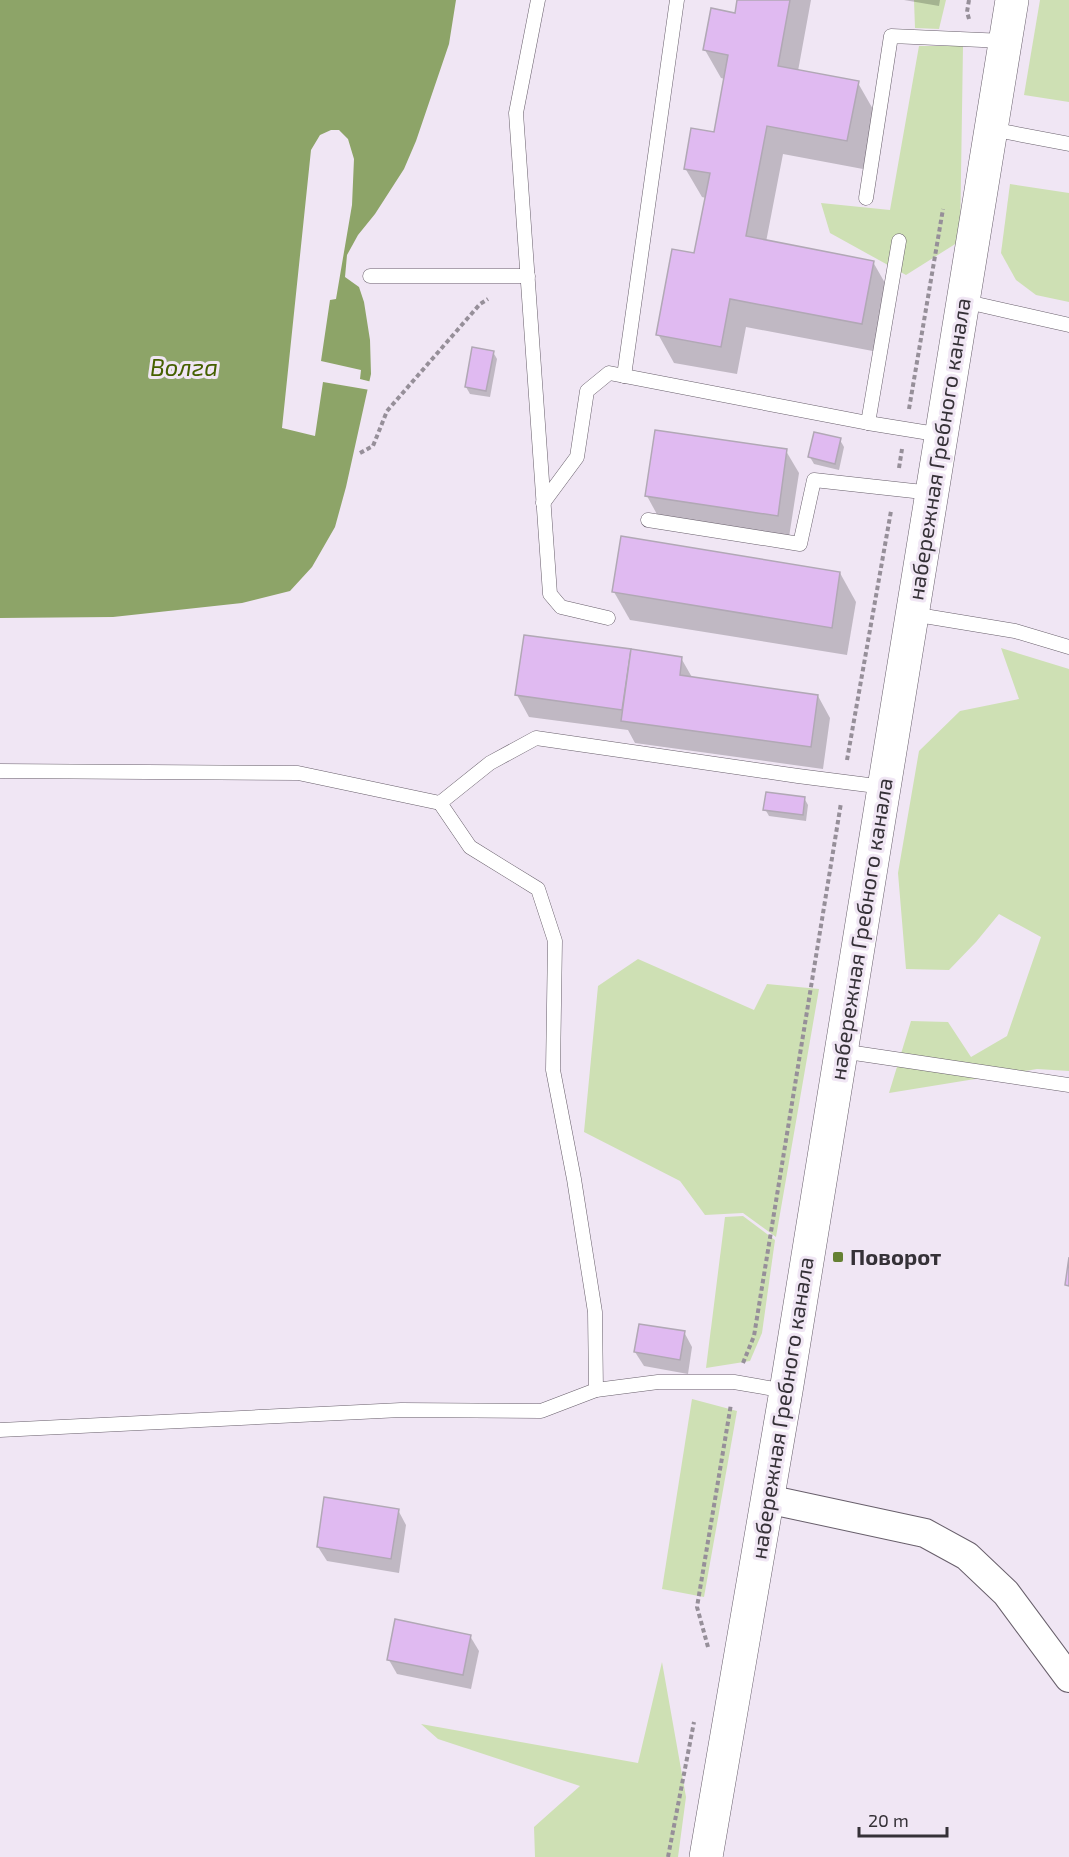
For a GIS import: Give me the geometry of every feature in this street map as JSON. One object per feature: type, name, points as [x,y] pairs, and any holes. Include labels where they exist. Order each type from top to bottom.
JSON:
[{"type":"street","name":"набережная Гребного канала","points":[[706,1857],[786,1390],[1012,0]]},
{"type":"street","points":[[767,1499],[925,1533],[966,1556],[1006,1593],[1069,1678]]},
{"type":"lane","points":[[538,0],[516,113],[550,594],[561,607],[608,618]]},
{"type":"lane","points":[[624,376],[677,0]]},
{"type":"lane","points":[[866,198],[891,36],[1005,41]]},
{"type":"lane","points":[[991,129],[1069,144]]},
{"type":"lane","points":[[868,423],[899,241]]},
{"type":"lane","points":[[370,276],[528,276]]},
{"type":"lane","points":[[963,301],[1069,325]]},
{"type":"lane","points":[[543,504],[577,457],[587,391],[609,373],[942,435]]},
{"type":"lane","points":[[648,520],[800,544],[814,480],[932,493]]},
{"type":"lane","points":[[912,614],[1016,630],[1069,647]]},
{"type":"lane","points":[[440,803],[490,763],[536,738],[884,787]]},
{"type":"lane","points":[[0,771],[298,773],[440,803],[470,847],[538,889],[555,941],[553,1070],[574,1179],[595,1312],[596,1390]]},
{"type":"lane","points":[[841,1051],[1069,1085]]},
{"type":"lane","points":[[0,1430],[401,1410],[541,1411],[596,1390],[658,1382],[734,1382],[786,1390]]},
{"type":"path","points":[[969,0],[967,12],[973,40]]},
{"type":"path","points":[[709,1649],[697,1607],[734,1382],[754,1336],[843,782],[944,205]]},
{"type":"path","points":[[360,453],[373,446],[387,411],[480,304],[528,276]]},
{"type":"path","points":[[668,1857],[695,1718]]},
{"type":"shaded area","points":[[914,0],[946,0],[939,29],[915,28]]},
{"type":"shaded area","points":[[1040,0],[1069,0],[1069,102],[1024,95]]},
{"type":"shaded area","points":[[919,46],[963,46],[960,241],[906,275],[830,233],[821,203],[890,210]]},
{"type":"shaded area","points":[[1010,184],[1069,193],[1069,302],[1036,295],[1016,280],[1001,253]]},
{"type":"shaded area","points":[[1001,648],[1069,669],[1069,1071],[1037,1069],[889,1093],[911,1021],[948,1022],[971,1057],[1007,1036],[1041,937],[999,914],[949,970],[906,969],[898,873],[919,751],[960,711],[1019,699]]},
{"type":"shaded area","points":[[638,959],[754,1010],[767,984],[819,989],[776,1237],[743,1213],[705,1215],[680,1181],[584,1132],[598,986]]},
{"type":"shaded area","points":[[743,1216],[775,1240],[762,1333],[750,1361],[706,1368],[725,1217]]},
{"type":"shaded area","points":[[692,1399],[737,1411],[704,1597],[662,1589]]},
{"type":"shaded area","points":[[662,1662],[686,1797],[678,1857],[535,1857],[534,1827],[580,1786],[438,1739],[421,1724],[638,1763]]},
{"type":"water","name":"Волга","points":[[0,0],[456,0],[449,44],[416,141],[404,169],[375,214],[358,235],[347,255],[345,277],[359,287],[364,302],[370,340],[371,374],[335,527],[312,567],[290,591],[242,603],[113,617],[0,618]]},
{"type":"pier","points":[[331,130],[339,130],[348,139],[354,159],[352,205],[336,299],[330,300],[321,361],[361,370],[360,379],[372,382],[370,390],[323,382],[315,436],[282,428],[311,150],[320,135]]},
{"type":"building","points":[[737,0],[790,0],[778,66],[859,81],[847,141],[767,126],[746,236],[874,261],[862,324],[730,299],[721,347],[656,335],[672,249],[694,253],[710,173],[684,169],[691,128],[714,132],[728,55],[703,50],[711,8],[735,13]]},
{"type":"building","points":[[472,347],[494,351],[486,391],[465,387]]},
{"type":"building","points":[[655,430],[787,449],[778,516],[645,496]]},
{"type":"building","points":[[814,432],[841,438],[835,464],[808,457]]},
{"type":"building","points":[[621,536],[840,572],[832,628],[612,592]]},
{"type":"building","points":[[524,635],[631,649],[622,710],[515,695]]},
{"type":"building","points":[[631,649],[682,657],[680,675],[818,695],[811,747],[621,721]]},
{"type":"building","points":[[766,792],[805,797],[803,815],[763,810]]},
{"type":"building","points":[[1069,1257],[1069,1286],[1065,1285]]},
{"type":"building","points":[[639,1324],[685,1331],[680,1360],[634,1352]]},
{"type":"building","points":[[324,1497],[399,1509],[391,1559],[317,1547]]},
{"type":"building","points":[[395,1619],[471,1635],[463,1675],[387,1660]]},
{"type":"place","name":"Поворот","points":[[838,1257]]}]
